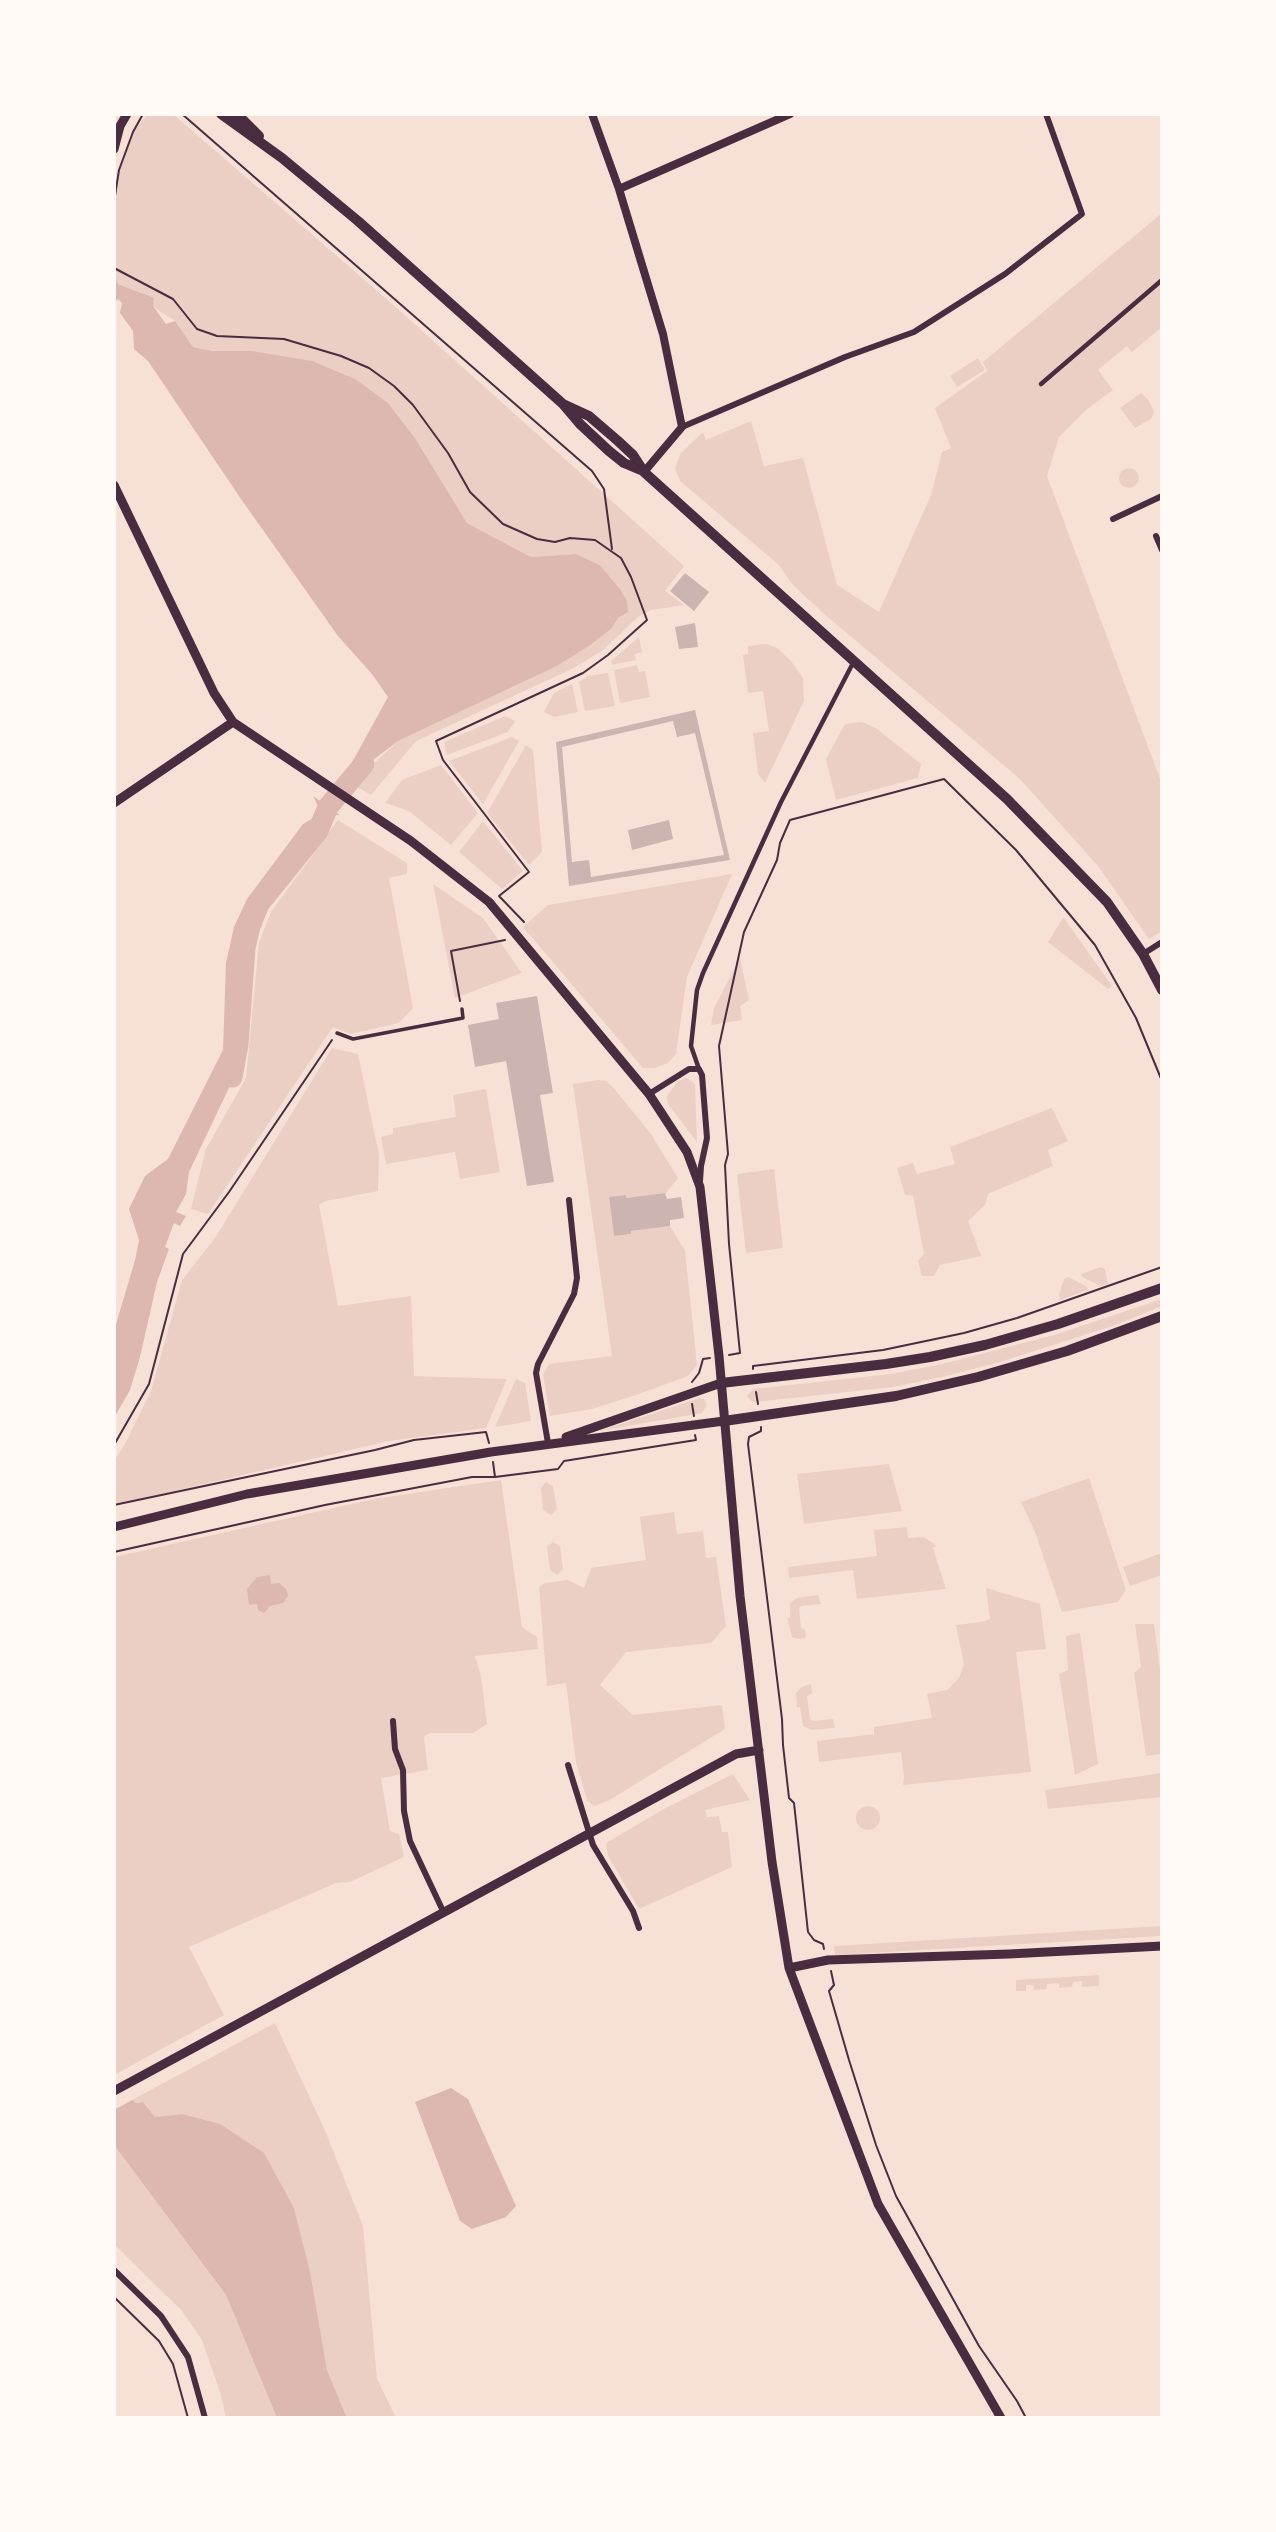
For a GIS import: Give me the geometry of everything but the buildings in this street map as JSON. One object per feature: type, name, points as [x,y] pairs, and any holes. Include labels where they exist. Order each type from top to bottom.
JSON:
[{"type":"main road","points":[[114,149],[120,126],[127,114]]},
{"type":"main road","points":[[221,114],[282,158],[358,221],[563,404],[609,451],[624,463],[644,471],[1007,799],[1096,890],[1143,954],[1162,990]]},
{"type":"main road","points":[[237,114],[282,158]]},
{"type":"main road","points":[[114,485],[214,693],[233,722],[411,841],[489,902],[649,1094],[687,1152],[700,1187],[740,1595],[772,1862],[789,1968],[878,2204],[1001,2418]]},
{"type":"main road","points":[[114,803],[233,722]]},
{"type":"main road","points":[[548,1443],[721,1383],[886,1364],[985,1345],[1058,1324],[1162,1288]]},
{"type":"main road","points":[[114,1527],[247,1494],[548,1443],[759,1417],[896,1396],[978,1377],[1067,1351],[1162,1316]]},
{"type":"main road","points":[[114,2091],[736,1754],[759,1750]]},
{"type":"main road","points":[[789,1968],[828,1960],[1009,1954],[1162,1945]]},
{"type":"street","points":[[592,114],[619,189],[663,334],[682,427]]},
{"type":"street","points":[[619,189],[790,114]]},
{"type":"street","points":[[644,471],[682,427],[845,357],[914,331],[1005,274],[1082,214],[1046,114]]},
{"type":"street","points":[[1041,384],[1162,280]]},
{"type":"street","points":[[1113,519],[1162,496]]},
{"type":"street","points":[[1156,536],[1162,550]]},
{"type":"street","points":[[700,1187],[707,1138],[702,1075],[691,1046],[697,990],[780,802],[855,660]]},
{"type":"street","points":[[1143,954],[1162,943]]},
{"type":"street","points":[[649,1094],[690,1069],[699,1069]]},
{"type":"street","points":[[548,1443],[536,1373],[537,1364],[574,1294],[577,1278],[569,1200]]},
{"type":"street","points":[[393,1721],[395,1749],[403,1770],[404,1811],[410,1841],[443,1911]]},
{"type":"street","points":[[568,1765],[593,1845],[633,1911],[639,1928]]},
{"type":"street","points":[[114,2270],[139,2291],[161,2316],[188,2357],[205,2418]]},
{"type":"lane","points":[[337,1034],[353,1039],[463,1018],[462,1009]]},
{"type":"path","points":[[114,202],[119,170],[132,132],[143,114]]},
{"type":"path","points":[[182,114],[592,471],[604,489],[612,550]]},
{"type":"path","points":[[114,268],[173,299],[197,330],[217,336],[284,339],[341,356],[369,368],[394,386],[413,405],[448,453],[470,492],[503,523],[537,539],[555,542],[570,538],[596,540],[621,558],[647,620],[583,673],[436,741],[443,760],[529,872],[499,896],[524,922]]},
{"type":"path","points":[[740,1353],[729,1244],[724,1165],[728,1154],[719,1046],[744,932],[777,860],[780,843],[790,820],[944,779],[1016,850],[1095,945],[1136,1018],[1162,1081]]},
{"type":"path","points":[[462,1009],[451,951],[505,940]]},
{"type":"path","points":[[114,1445],[149,1384],[183,1254],[229,1192],[337,1034]]},
{"type":"path","points":[[823,1944],[814,1940],[805,1922],[794,1803],[789,1798],[782,1719],[748,1444],[753,1433],[761,1431],[753,1366],[883,1350],[964,1333],[1162,1267]]},
{"type":"path","points":[[114,1552],[324,1504],[472,1477],[495,1477],[558,1469],[564,1461],[696,1440],[690,1384],[699,1373],[703,1359]]},
{"type":"path","points":[[114,1505],[414,1440],[486,1432]]},
{"type":"path","points":[[834,1985],[829,1991],[849,2060],[876,2145],[897,2196],[979,2346],[1026,2418]]},
{"type":"path","points":[[114,2297],[159,2341],[173,2364],[188,2418]]},
{"type":"shaded area","points":[[148,114],[173,114],[390,302],[684,566],[665,591],[684,605],[651,610],[639,616],[603,650],[574,668],[416,741],[371,795],[356,786],[368,769],[398,741],[557,666],[589,646],[611,629],[619,617],[620,589],[600,565],[576,554],[531,557],[467,523],[415,438],[388,403],[252,351],[213,351],[193,347],[175,321],[114,279],[114,196],[119,170],[133,132]]},
{"type":"shaded area","points":[[1162,213],[1162,327],[1132,352],[1127,346],[1098,370],[1113,390],[1086,410],[1059,437],[1047,476],[1162,784],[1162,931],[1149,939],[1098,866],[1020,779],[823,613],[792,584],[779,565],[680,481],[675,469],[680,454],[703,432],[706,440],[751,421],[764,466],[803,458],[837,585],[879,612],[931,495],[942,452],[951,448],[935,408],[987,371],[983,362]]},
{"type":"shaded area","points":[[114,279],[120,285],[154,298],[153,306],[166,324],[175,321],[193,347],[213,351],[252,351],[312,361],[355,379],[388,403],[415,438],[467,523],[531,557],[576,554],[600,565],[620,589],[627,601],[628,612],[619,617],[611,629],[589,646],[557,666],[398,741],[348,783],[344,777],[388,697],[372,674],[338,636],[148,361],[134,349],[133,331],[120,313],[122,303],[118,299],[115,302],[114,300]]},
{"type":"shaded area","points":[[978,358],[985,370],[957,387],[950,376]]},
{"type":"shaded area","points":[[1141,393],[1154,412],[1151,419],[1135,428],[1120,408]]},
{"type":"shaded area","points":[[1129,468],[1136,471],[1139,478],[1136,485],[1129,488],[1122,485],[1119,478],[1122,471]]},
{"type":"shaded area","points":[[639,637],[642,652],[635,654],[636,660],[612,665],[611,661]]},
{"type":"shaded area","points":[[766,644],[777,648],[803,678],[804,701],[765,783],[758,774],[753,733],[769,731],[763,691],[748,693],[743,655],[748,654],[748,646]]},
{"type":"shaded area","points":[[637,665],[639,672],[645,671],[650,697],[620,703],[614,670]]},
{"type":"shaded area","points":[[608,673],[615,706],[585,711],[579,682],[588,676]]},
{"type":"shaded area","points":[[572,684],[578,712],[554,717],[544,712],[554,693]]},
{"type":"shaded area","points":[[505,716],[515,721],[508,732],[447,755],[444,742]]},
{"type":"shaded area","points":[[862,722],[876,728],[921,764],[918,778],[836,800],[826,759],[845,724]]},
{"type":"shaded area","points":[[512,737],[519,741],[483,804],[449,761]]},
{"type":"shaded area","points":[[526,745],[533,750],[542,852],[529,865],[487,813]]},
{"type":"shaded area","points":[[441,765],[478,813],[451,845],[409,811],[385,803],[402,780]]},
{"type":"shaded area","points":[[313,796],[340,815],[328,815],[254,911],[243,948],[236,1073],[189,1172],[186,1194],[176,1212],[186,1216],[180,1226],[174,1223],[165,1247],[169,1249],[157,1282],[140,1357],[130,1390],[114,1418],[114,1331],[139,1240],[129,1209],[145,1176],[168,1159],[223,1050],[226,963],[234,927],[247,899],[303,824],[318,815],[319,808]]},
{"type":"shaded area","points":[[338,820],[407,863],[407,874],[389,878],[413,1008],[399,1023],[351,1034],[333,1027],[208,1214],[191,1209],[206,1149],[246,1078],[259,942],[271,912]]},
{"type":"shaded area","points":[[483,821],[523,871],[502,889],[459,852]]},
{"type":"shaded area","points":[[732,874],[687,977],[676,1054],[668,1063],[655,1068],[643,1068],[523,927],[548,905]]},
{"type":"shaded area","points":[[433,884],[483,918],[522,973],[455,998]]},
{"type":"shaded area","points":[[1063,918],[1112,986],[1108,989],[1048,942]]},
{"type":"shaded area","points":[[740,958],[749,1000],[740,1006],[742,1020],[711,1025],[714,1008]]},
{"type":"shaded area","points":[[332,1048],[358,1054],[379,1155],[378,1191],[326,1201],[319,1205],[338,1306],[411,1296],[414,1376],[507,1379],[486,1428],[389,1441],[114,1505],[114,1461],[151,1391],[182,1280],[215,1238]]},
{"type":"shaded area","points":[[687,1078],[695,1084],[697,1142],[668,1104],[667,1096],[678,1081]]},
{"type":"shaded area","points":[[599,1080],[612,1086],[651,1134],[678,1178],[666,1193],[609,1198],[614,1236],[670,1226],[685,1251],[697,1365],[688,1376],[639,1394],[592,1409],[550,1416],[543,1375],[549,1364],[612,1356],[573,1084]]},
{"type":"shaded area","points":[[486,1089],[500,1172],[460,1179],[455,1152],[386,1164],[381,1137],[393,1134],[393,1128],[456,1117],[453,1095]]},
{"type":"shaded area","points":[[1052,1108],[1068,1141],[1048,1150],[1053,1166],[988,1194],[985,1205],[968,1221],[981,1256],[940,1265],[934,1276],[922,1276],[918,1261],[924,1254],[913,1196],[905,1195],[897,1168],[913,1163],[917,1174],[955,1164],[950,1147]]},
{"type":"shaded area","points":[[774,1169],[783,1248],[746,1253],[737,1174]]},
{"type":"shaded area","points":[[1101,1267],[1105,1269],[1108,1284],[1101,1286],[1082,1277],[1081,1274]]},
{"type":"shaded area","points":[[1069,1277],[1088,1290],[1060,1300],[1064,1279]]},
{"type":"shaded area","points":[[1162,1299],[1162,1306],[1116,1325],[1000,1362],[946,1376],[893,1387],[755,1402],[747,1396],[753,1389],[891,1374],[942,1364],[1054,1335]]},
{"type":"shaded area","points":[[516,1379],[525,1383],[531,1421],[495,1427]]},
{"type":"shaded area","points":[[700,1398],[704,1399],[707,1405],[702,1413],[599,1431]]},
{"type":"shaded area","points":[[889,1464],[902,1511],[804,1524],[797,1474]]},
{"type":"shaded area","points":[[1089,1478],[1126,1590],[1118,1602],[1062,1612],[1035,1532],[1021,1502]]},
{"type":"shaded area","points":[[501,1480],[522,1627],[537,1637],[538,1649],[475,1656],[481,1676],[487,1724],[473,1733],[430,1733],[424,1737],[428,1770],[381,1778],[390,1831],[399,1834],[404,1857],[350,1882],[336,1883],[189,1947],[224,2015],[114,2075],[114,1557],[374,1499]]},
{"type":"shaded area","points":[[546,1482],[553,1486],[557,1509],[551,1515],[543,1510],[541,1488]]},
{"type":"shaded area","points":[[674,1512],[677,1534],[703,1531],[706,1558],[716,1557],[726,1626],[711,1643],[626,1652],[600,1685],[633,1715],[722,1705],[725,1729],[608,1801],[594,1806],[587,1800],[576,1763],[566,1683],[547,1686],[539,1587],[545,1583],[568,1580],[584,1588],[591,1568],[646,1560],[640,1517]]},
{"type":"shaded area","points":[[907,1527],[908,1538],[924,1537],[937,1546],[933,1548],[946,1589],[857,1599],[853,1570],[789,1578],[788,1567],[877,1556],[874,1530]]},
{"type":"shaded area","points":[[553,1542],[560,1546],[563,1569],[557,1575],[550,1570],[547,1547]]},
{"type":"shaded area","points":[[1162,1553],[1162,1575],[1130,1586],[1123,1567]]},
{"type":"shaded area","points":[[270,1575],[271,1584],[279,1583],[286,1589],[288,1596],[283,1603],[270,1606],[264,1613],[258,1610],[257,1604],[249,1605],[247,1589],[257,1577]]},
{"type":"shaded area","points":[[986,1588],[1040,1604],[1046,1649],[1016,1652],[1031,1772],[903,1785],[901,1752],[819,1762],[817,1741],[874,1734],[874,1727],[932,1718],[927,1694],[947,1690],[959,1678],[964,1665],[956,1625],[990,1619]]},
{"type":"shaded area","points":[[818,1595],[821,1604],[801,1606],[799,1609],[801,1628],[805,1630],[806,1638],[792,1637],[787,1618],[790,1618],[790,1603],[797,1598]]},
{"type":"shaded area","points":[[1135,1624],[1154,1624],[1162,1684],[1162,1754],[1146,1756],[1134,1673],[1141,1667]]},
{"type":"shaded area","points":[[1080,1633],[1098,1764],[1075,1775],[1059,1674],[1068,1670],[1066,1636]]},
{"type":"shaded area","points":[[811,1684],[812,1693],[807,1696],[810,1719],[833,1719],[835,1728],[812,1730],[803,1726],[796,1693],[801,1687]]},
{"type":"shaded area","points":[[1162,1773],[1162,1797],[1048,1809],[1045,1790]]},
{"type":"shaded area","points":[[733,1774],[750,1800],[705,1810],[707,1817],[719,1816],[722,1832],[728,1832],[732,1867],[639,1909],[608,1856],[606,1843],[662,1810]]},
{"type":"shaded area","points":[[868,1806],[879,1813],[880,1818],[873,1829],[868,1830],[857,1823],[856,1818],[863,1807]]},
{"type":"shaded area","points":[[1162,1926],[1162,1936],[835,1955],[834,1946]]},
{"type":"shaded area","points":[[1099,1975],[1099,1986],[1082,1987],[1082,1981],[1073,1982],[1072,1987],[1059,1988],[1059,1983],[1047,1984],[1046,1989],[1034,1990],[1034,1985],[1026,1985],[1026,1991],[1016,1991],[1016,1980]]},
{"type":"shaded area","points":[[275,2023],[324,2128],[363,2226],[377,2379],[396,2418],[347,2418],[327,2370],[310,2271],[294,2208],[182,2114],[155,2117],[143,2102],[136,2103],[132,2100]]},
{"type":"shaded area","points":[[451,2088],[468,2099],[516,2206],[506,2217],[472,2229],[460,2221],[415,2102]]},
{"type":"shaded area","points":[[132,2100],[136,2103],[143,2102],[155,2117],[182,2114],[220,2124],[264,2153],[294,2208],[310,2271],[327,2370],[347,2418],[277,2418],[226,2295],[114,2145],[114,2110]]},
{"type":"shaded area","points":[[114,2145],[226,2295],[277,2418],[226,2418],[202,2340],[182,2311],[114,2244]]},
{"type":"waterway","points":[[232,1077],[238,1044],[245,948],[259,904],[318,831],[328,807],[364,764]]}]
